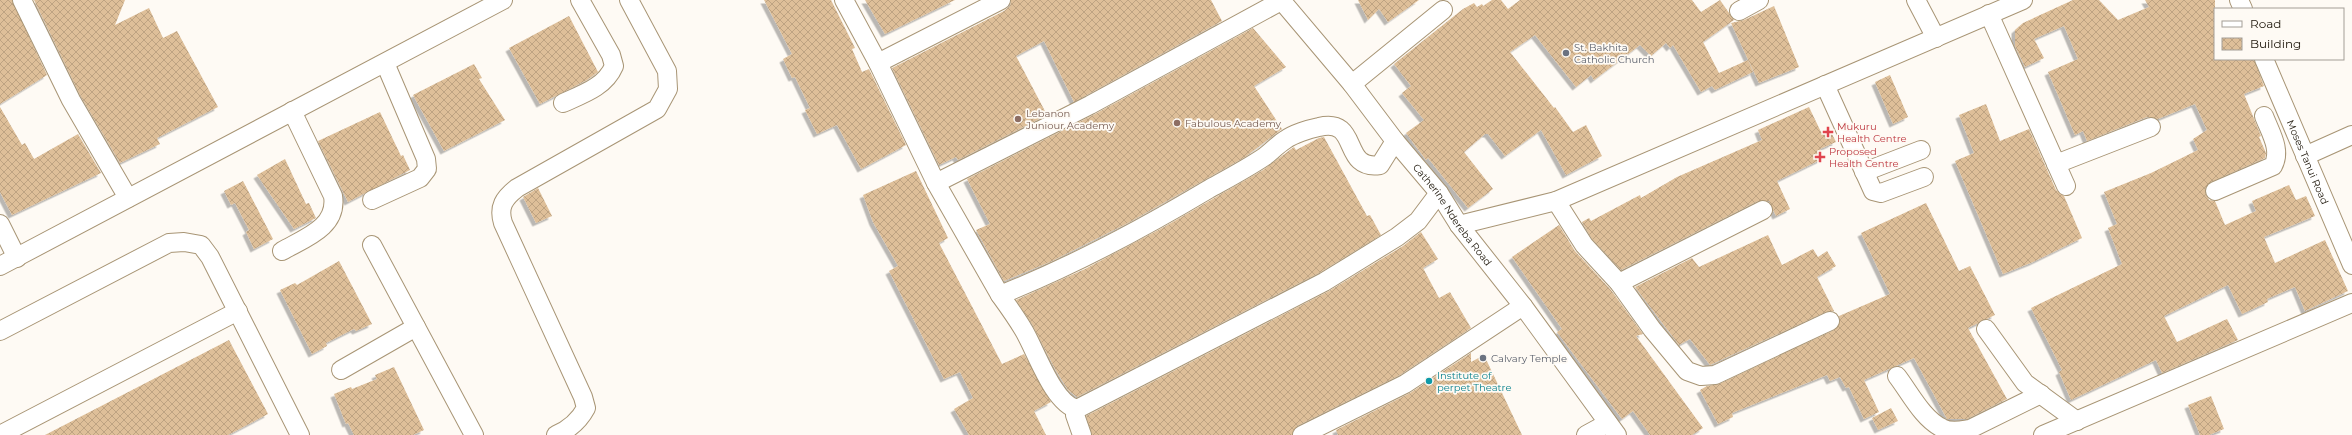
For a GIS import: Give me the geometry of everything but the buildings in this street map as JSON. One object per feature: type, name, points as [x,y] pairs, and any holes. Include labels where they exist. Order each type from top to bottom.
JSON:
[{"type":"street","points":[[22,0],[71,100],[128,198]]},
{"type":"street","points":[[0,266],[503,0]]},
{"type":"street","points":[[563,103],[597,87],[610,76],[614,66],[611,55],[580,0]]},
{"type":"street","points":[[556,435],[566,431],[581,417],[586,408],[583,397],[504,223],[501,215],[502,205],[506,196],[517,188],[657,109],[668,89],[667,71],[629,0]]},
{"type":"street","points":[[844,0],[878,63],[936,183],[1000,295],[1024,330],[1048,378],[1065,404],[1077,409],[1324,282],[1397,237],[1418,221],[1439,193]]},
{"type":"street","points":[[878,63],[1001,0]]},
{"type":"street","points":[[936,183],[1090,105],[1281,0]]},
{"type":"street","name":"Catherine Ndereba Road","points":[[1281,0],[1352,84],[1395,141],[1439,193],[1459,225],[1523,306],[1613,429]]},
{"type":"street","points":[[1739,11],[1759,0]]},
{"type":"street","points":[[1916,0],[1936,38]]},
{"type":"street","points":[[1459,225],[1556,201],[2023,0]]},
{"type":"street","points":[[1352,84],[1443,10]]},
{"type":"street","points":[[1989,14],[2066,186]]},
{"type":"street","name":"Moses Tanui Road","points":[[2264,60],[2352,265]]},
{"type":"street","points":[[372,200],[420,178],[426,169],[426,159],[385,63]]},
{"type":"street","points":[[1825,85],[1873,191],[1881,194],[1924,177]]},
{"type":"street","points":[[282,251],[322,228],[332,216],[335,206],[333,196],[292,111]]},
{"type":"street","points":[[2215,191],[2273,166],[2277,158],[2276,149],[2264,116]]},
{"type":"street","points":[[1000,295],[1078,261],[1166,214],[1264,157],[1286,138],[1319,127],[1337,126],[1342,130],[1356,156],[1365,164],[1373,166],[1380,165],[1395,141]]},
{"type":"street","points":[[2056,164],[2151,127]]},
{"type":"street","points":[[2305,156],[2352,135]]},
{"type":"street","points":[[1864,172],[1921,150]]},
{"type":"street","points":[[1556,201],[1584,245],[1620,283],[1652,329],[1688,371],[1701,376],[1715,375],[1830,321]]},
{"type":"street","points":[[1620,283],[1763,210]]},
{"type":"street","points":[[0,224],[17,258]]},
{"type":"street","points":[[0,331],[169,243],[184,242],[201,245],[210,256],[300,435]]},
{"type":"street","points":[[372,245],[471,434]]},
{"type":"street","points":[[2043,435],[2352,303]]},
{"type":"street","points":[[1302,435],[1405,384],[1523,306]]},
{"type":"street","points":[[0,435],[238,311]]},
{"type":"street","points":[[341,370],[416,327]]},
{"type":"street","points":[[1986,329],[2015,372],[2025,383],[2077,421]]},
{"type":"street","points":[[1897,376],[1929,418],[1943,429],[1958,431],[1970,428],[2041,394]]},
{"type":"street","points":[[1077,409],[1076,415],[1082,435]]},
{"type":"street","points":[[1586,435],[1613,429]]},
{"type":"place","name":"St. Bakhita Catholic Church","points":[[1566,53]]},
{"type":"place","name":"Lebanon Juniour Academy","points":[[1018,119]]},
{"type":"place","name":"Fabulous Academy","points":[[1177,123]]},
{"type":"place","name":"Mukuru Health Centre","points":[[1828,132]]},
{"type":"place","name":"Proposed Health Centre","points":[[1820,157]]},
{"type":"place","name":"Calvary Temple","points":[[1483,358]]},
{"type":"place","name":"Institute of perpet Theatre","points":[[1429,381]]}]
